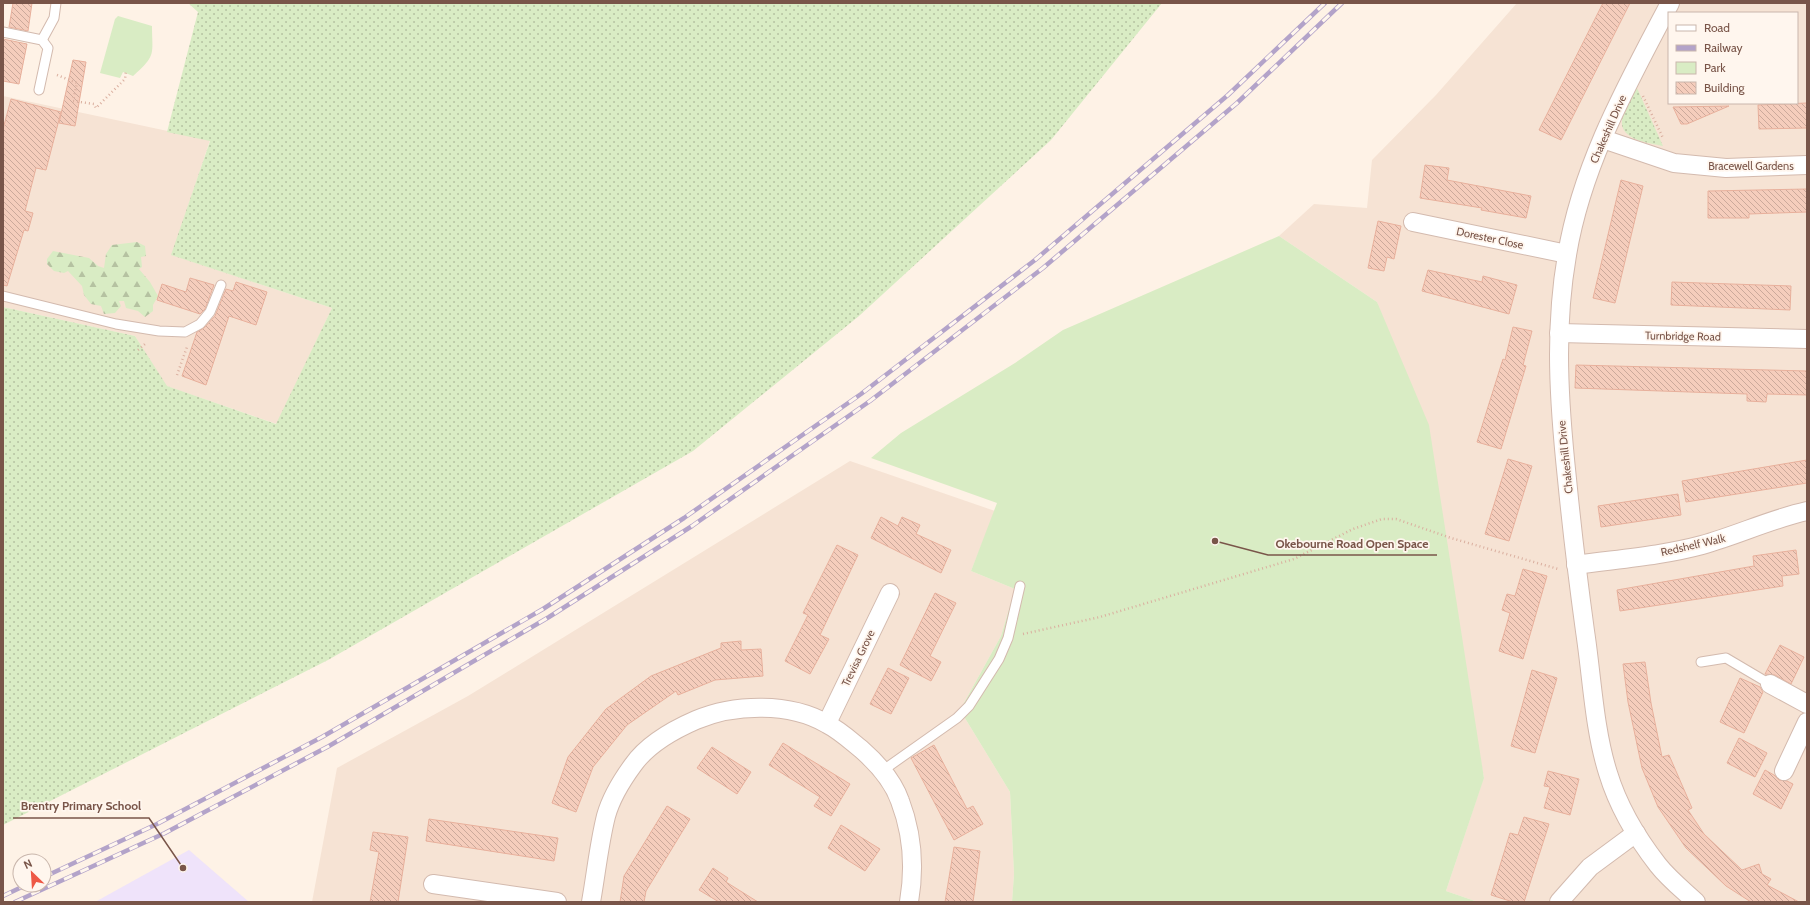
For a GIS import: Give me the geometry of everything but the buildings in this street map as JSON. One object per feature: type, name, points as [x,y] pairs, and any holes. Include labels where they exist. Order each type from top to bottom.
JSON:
[{"type":"street","name":"Chakeshill Drive","points":[[1670,3],[1633,73],[1583,187],[1567,254],[1559,333],[1558,372],[1560,409],[1577,570],[1600,742],[1608,774],[1621,807],[1636,834],[1659,866],[1696,902]]},
{"type":"street","name":"Bracewell Gardens","points":[[1603,139],[1674,163],[1726,168],[1807,165]]},
{"type":"street","name":"Dorester Close","points":[[1413,222],[1567,254]]},
{"type":"street","name":"Turnbridge Road","points":[[1559,333],[1807,339]]},
{"type":"street","name":"Redshelf Walk","points":[[1577,570],[1701,545],[1786,516],[1807,511]]},
{"type":"street","name":"Trevisa Grove","points":[[827,723],[890,593]]},
{"type":"street","points":[[1770,684],[1807,704]]},
{"type":"street","points":[[590,902],[606,815],[618,788],[633,764],[654,744],[680,727],[726,710],[761,708],[804,715],[827,723],[869,756],[882,771],[900,800],[913,848],[913,876],[909,902]]},
{"type":"street","points":[[1784,771],[1807,722]]},
{"type":"street","points":[[1559,902],[1590,867],[1636,834]]},
{"type":"street","points":[[433,884],[557,902]]},
{"type":"lane","points":[[42,40],[54,18],[56,3]]},
{"type":"lane","points":[[3,32],[42,40],[48,48],[39,90]]},
{"type":"lane","points":[[3,296],[116,324],[159,331],[185,332],[200,324],[210,312],[221,285]]},
{"type":"lane","points":[[882,771],[951,722],[969,706],[999,659],[1008,638],[1020,586]]},
{"type":"lane","points":[[1701,662],[1726,658],[1770,684]]},
{"type":"path","points":[[44,69],[77,83],[73,101],[94,104],[96,108],[125,79],[126,71]]},
{"type":"path","points":[[1633,73],[1674,163]]},
{"type":"path","points":[[177,375],[187,345],[185,332]]},
{"type":"path","points":[[1008,638],[1100,617],[1294,559],[1363,525],[1382,519],[1396,519],[1451,538],[1577,570]]},
{"type":"shaded area","points":[[1517,3],[1807,3],[1807,902],[1478,902],[1446,891],[1484,777],[1377,302],[1279,236],[1314,204],[1367,208],[1372,160],[1436,95]]},
{"type":"shaded area","points":[[3,96],[210,140],[172,255],[332,308],[277,424],[166,386],[135,336],[3,307]]},
{"type":"shaded area","points":[[850,461],[995,511],[971,571],[1015,589],[1001,636],[960,710],[1010,792],[1014,874],[1012,902],[312,902],[337,768],[468,696]]},
{"type":"shaded area","points":[[189,850],[249,902],[95,902]]},
{"type":"green space","points":[[188,3],[1162,3],[1051,140],[859,316],[693,451],[328,660],[3,825],[3,307],[135,336],[167,386],[276,424],[332,308],[171,255],[210,141],[167,132],[198,12]]},
{"type":"green space","points":[[118,16],[152,26],[152,54],[150,58],[133,76],[123,72],[120,78],[100,73],[115,19]]},
{"type":"green space","points":[[1637,88],[1663,146],[1636,139],[1625,132],[1622,127],[1624,112]]},
{"type":"green space","points":[[1279,236],[1377,302],[1429,425],[1484,778],[1446,891],[1478,902],[1012,902],[1014,874],[1010,792],[960,710],[1001,636],[1015,589],[971,571],[997,503],[871,458],[901,433],[1015,363],[1063,330]]},
{"type":"green space","points":[[137,242],[145,246],[146,256],[141,257],[142,267],[139,269],[150,282],[158,296],[153,305],[153,311],[145,317],[138,311],[126,308],[124,301],[119,301],[121,306],[115,313],[104,314],[101,306],[91,304],[84,295],[82,286],[68,271],[64,273],[54,271],[47,264],[47,259],[53,251],[89,258],[98,266],[104,268],[106,254],[112,245]]},
{"type":"railway","points":[[52,873],[157,824],[322,737],[543,609],[684,518],[861,394],[1035,260],[1228,95],[1325,3]]},
{"type":"railway","points":[[15,902],[165,833],[329,746],[549,617],[692,526],[870,401],[1043,268],[1237,103],[1342,3]]},
{"type":"railway","points":[[3,896],[12,892]]},
{"type":"place","name":"Okebourne Road Open Space","points":[[1215,541]]},
{"type":"place","name":"Brentry Primary School","points":[[183,868]]}]
